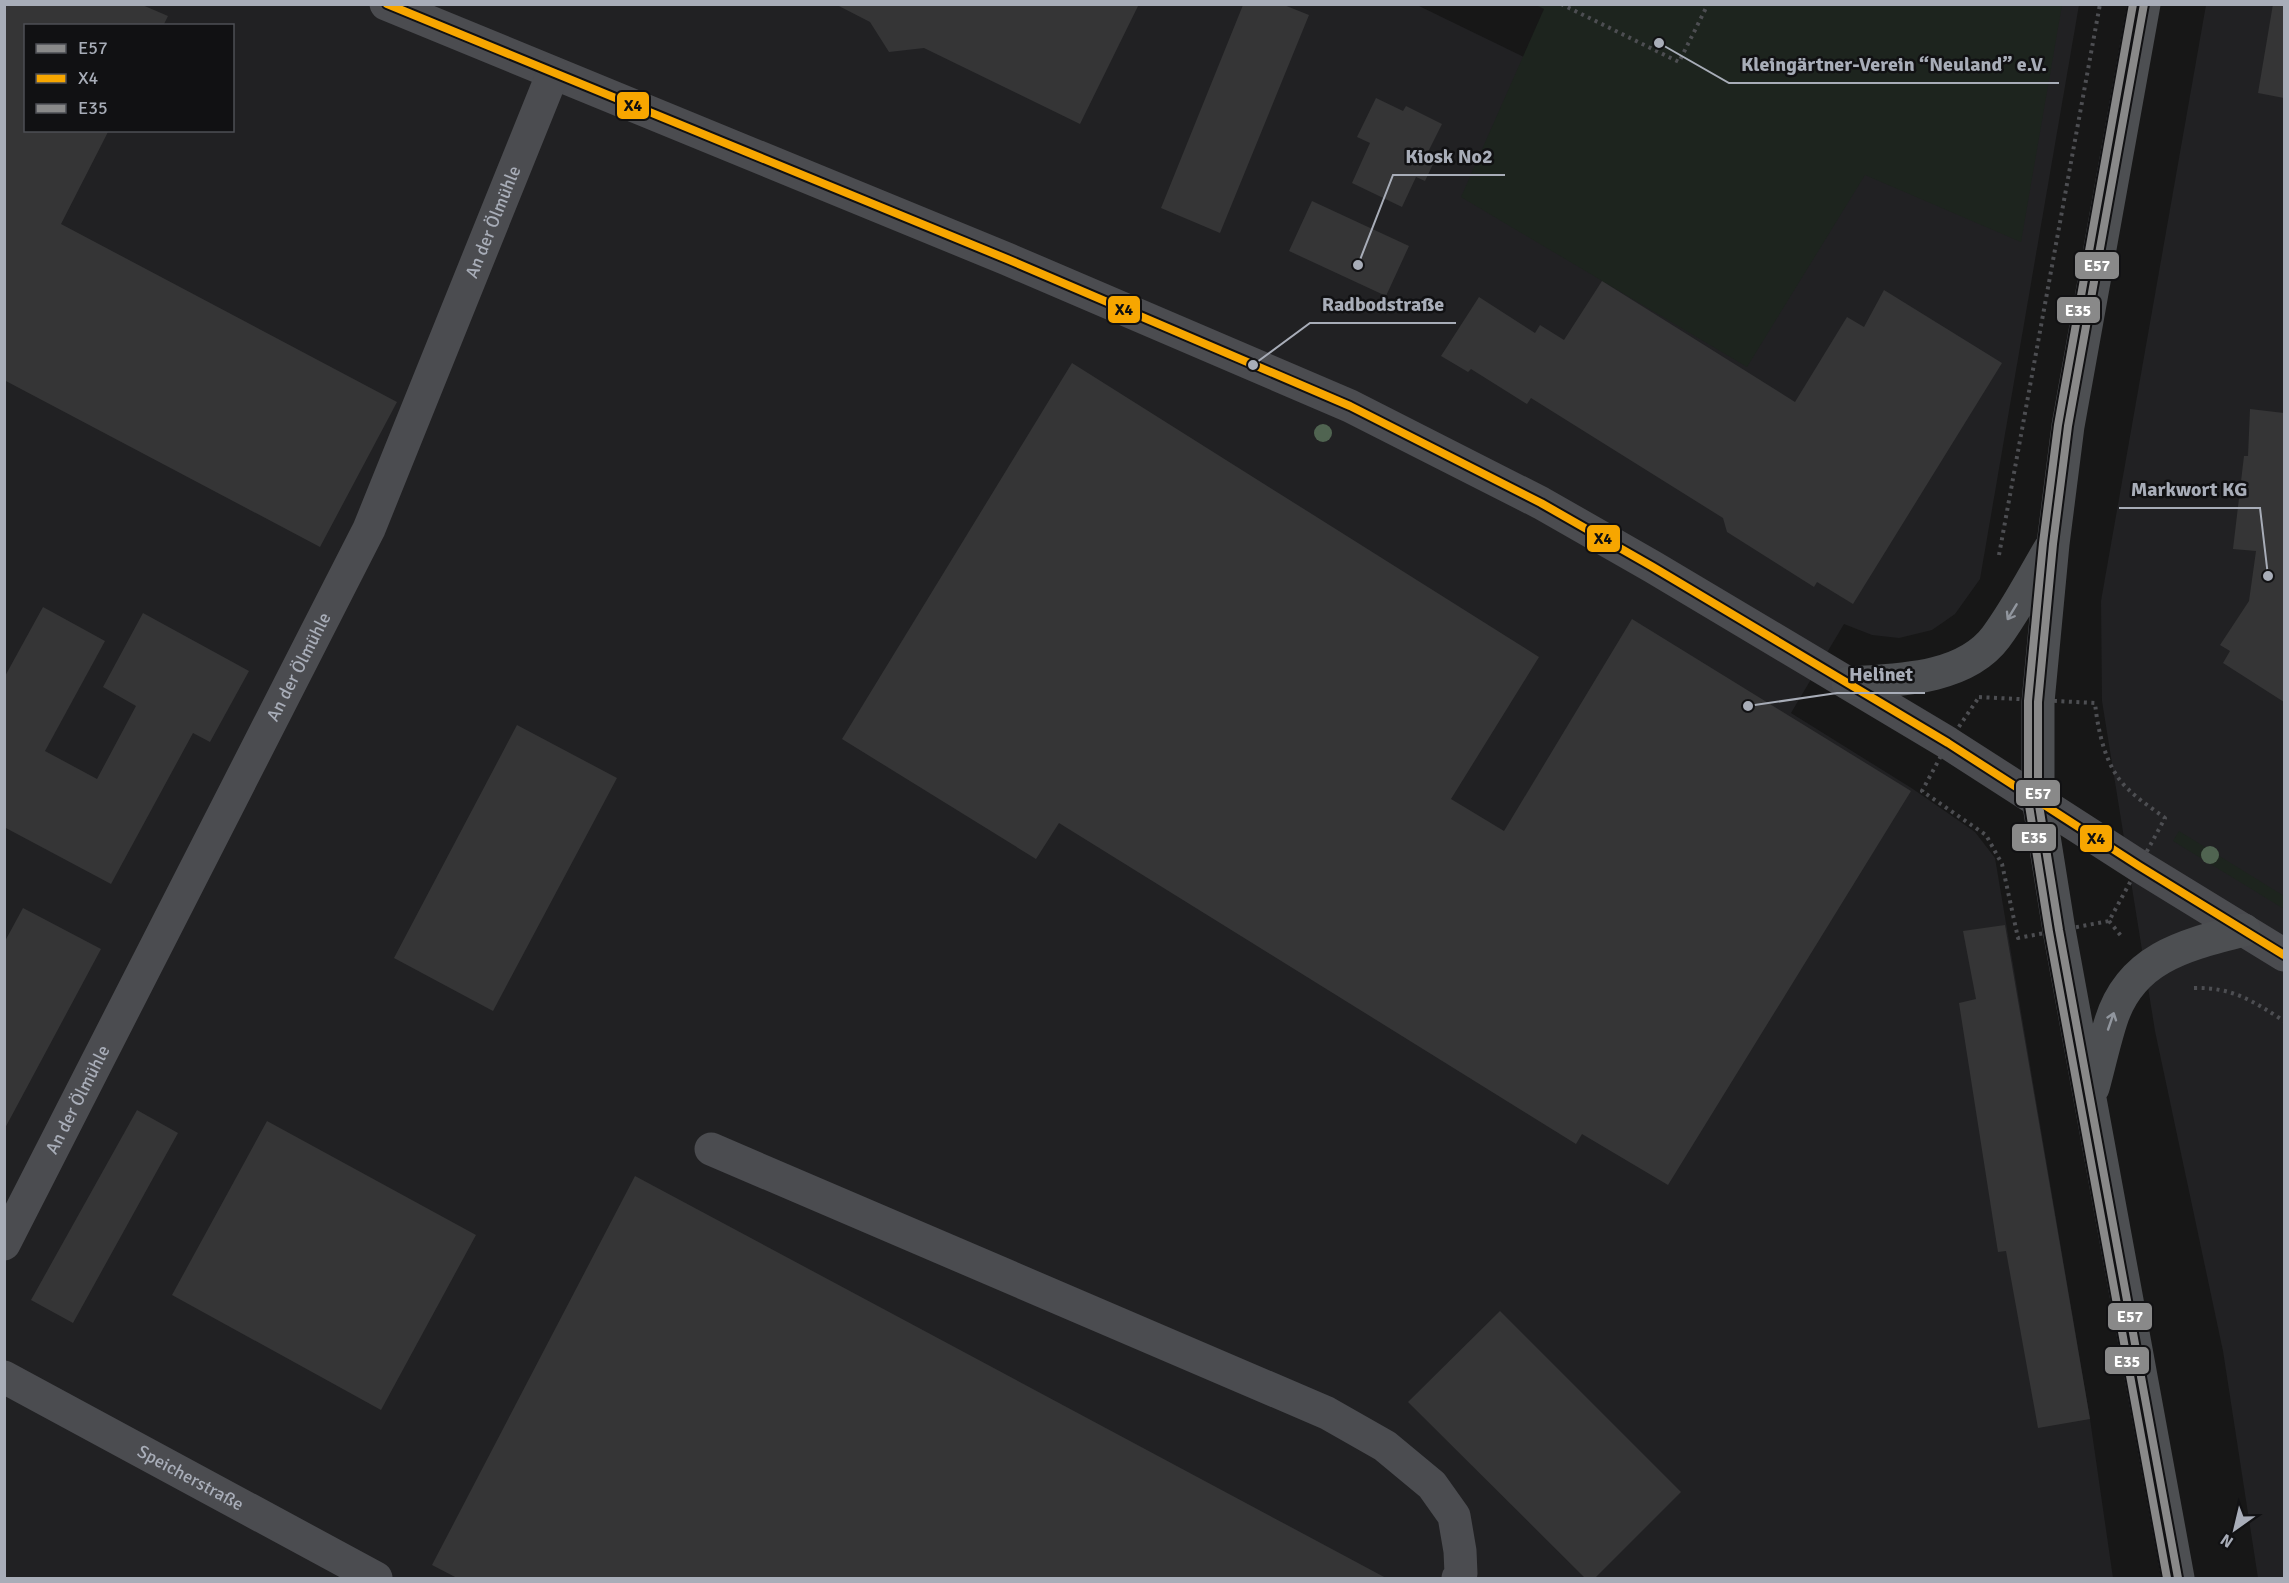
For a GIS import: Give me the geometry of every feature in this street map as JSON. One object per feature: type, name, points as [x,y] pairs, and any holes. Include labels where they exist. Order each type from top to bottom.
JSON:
[{"type":"main road","points":[[2144,4],[2068,426],[2053,544],[2038,702],[2038,799],[2059,930],[2178,1578]]},
{"type":"main road","points":[[1848,683],[1911,679],[1962,663],[1981,651],[1996,638],[2053,544]]},
{"type":"main road","points":[[2090,1098],[2111,1019],[2124,991],[2137,975],[2171,952],[2201,941],[2244,930]]},
{"type":"street","points":[[386,4],[1020,264],[1350,406],[1541,503],[1848,683],[2038,799],[2139,866],[2284,955]]},
{"type":"street","name":"An der Ölmühle","points":[[4,1244],[365,538],[553,73]]},
{"type":"street","points":[[711,1149],[1327,1413],[1385,1446],[1432,1485],[1454,1516],[1460,1551],[1461,1574],[1458,1578]]},
{"type":"street","name":"Speicherstraße","points":[[4,1377],[376,1578]]},
{"type":"path","points":[[1561,4],[1678,62],[1708,4]]},
{"type":"path","points":[[1998,556],[2100,4]]},
{"type":"path","points":[[1962,663],[1979,698]]},
{"type":"path","points":[[2191,988],[2216,988],[2246,997],[2284,1021]]},
{"type":"shaded area","points":[[5,5],[1417,5],[1707,146],[1777,5],[2079,5],[1980,579],[1955,614],[1932,630],[1899,638],[1872,635],[1844,624],[1791,713],[1913,789],[1975,832],[1995,858],[2090,1419],[2113,1578],[5,1578]]},
{"type":"shaded area","points":[[1536,5],[2062,5],[2021,242],[1865,175],[1747,367],[1461,197],[1544,9]]},
{"type":"shaded area","points":[[2206,5],[2284,5],[2284,1578],[2258,1578],[2223,1351],[2155,1031],[2102,701],[2101,601]]},
{"type":"shaded area","points":[[2179,831],[2284,896],[2284,909],[2173,841]]},
{"type":"building","points":[[4,4],[140,4],[168,16],[164,24],[24,24],[24,132],[108,132],[61,224],[397,402],[320,547],[4,380]]},
{"type":"building","points":[[835,4],[1139,4],[1080,124],[924,48],[889,52],[870,22]]},
{"type":"building","points":[[2273,4],[2284,4],[2284,98],[2258,93]]},
{"type":"building","points":[[1243,5],[1284,5],[1309,15],[1220,233],[1161,208]]},
{"type":"building","points":[[1376,98],[1403,111],[1406,106],[1442,124],[1425,158],[1434,162],[1425,181],[1416,177],[1402,207],[1352,183],[1370,143],[1357,137]]},
{"type":"building","points":[[1312,201],[1409,246],[1386,296],[1289,251]]},
{"type":"building","points":[[1602,281],[1795,402],[1847,317],[1864,327],[1884,290],[2002,363],[1853,604],[1817,582],[1814,587],[1727,532],[1723,518],[1531,398],[1527,404],[1471,369],[1468,372],[1441,356],[1479,297],[1535,333],[1540,325],[1564,340]]},
{"type":"building","points":[[1072,363],[1539,657],[1451,799],[1504,831],[1632,619],[1911,791],[1668,1185],[1582,1134],[1576,1144],[1059,823],[1036,859],[842,739]]},
{"type":"building","points":[[2250,409],[2284,413],[2284,702],[2223,663],[2230,651],[2220,645],[2249,601],[2256,551],[2233,549],[2244,456],[2248,456]]},
{"type":"building","points":[[43,607],[105,641],[45,751],[97,779],[136,706],[103,687],[143,613],[249,671],[210,742],[193,733],[111,884],[4,827],[4,678]]},
{"type":"building","points":[[517,725],[617,778],[493,1011],[394,958]]},
{"type":"building","points":[[23,908],[101,949],[4,1130],[4,943]]},
{"type":"building","points":[[2005,925],[2090,1419],[2038,1428],[2006,1251],[1998,1252],[1959,1003],[1976,999],[1963,931]]},
{"type":"building","points":[[137,1110],[178,1133],[73,1323],[31,1300]]},
{"type":"building","points":[[267,1121],[476,1235],[381,1410],[172,1295]]},
{"type":"building","points":[[635,1176],[1386,1578],[457,1578],[432,1565]]},
{"type":"building","points":[[1500,1311],[1681,1492],[1595,1578],[1585,1578],[1408,1402]]},
{"type":"transit line","name":"X4","points":[[387,4],[1007,259],[1350,406],[1541,503],[1653,567],[1948,743],[2139,866],[2284,955]]},
{"type":"transit line","name":"E35","points":[[2133,4],[2058,425],[2043,543],[2028,701],[2028,799],[2049,932],[2167,1578]]},
{"type":"transit line","name":"E57","points":[[2144,4],[2068,426],[2053,544],[2038,702],[2038,799],[2059,930],[2178,1578]]},
{"type":"place","name":"Kleingärtner-Verein “Neuland” e.V.","points":[[1659,43]]},
{"type":"place","name":"Kiosk No2","points":[[1358,265]]},
{"type":"place","name":"Radbodstraße","points":[[1253,365]]},
{"type":"place","name":"Markwort KG","points":[[2268,576]]},
{"type":"place","name":"Helinet","points":[[1748,706]]}]
